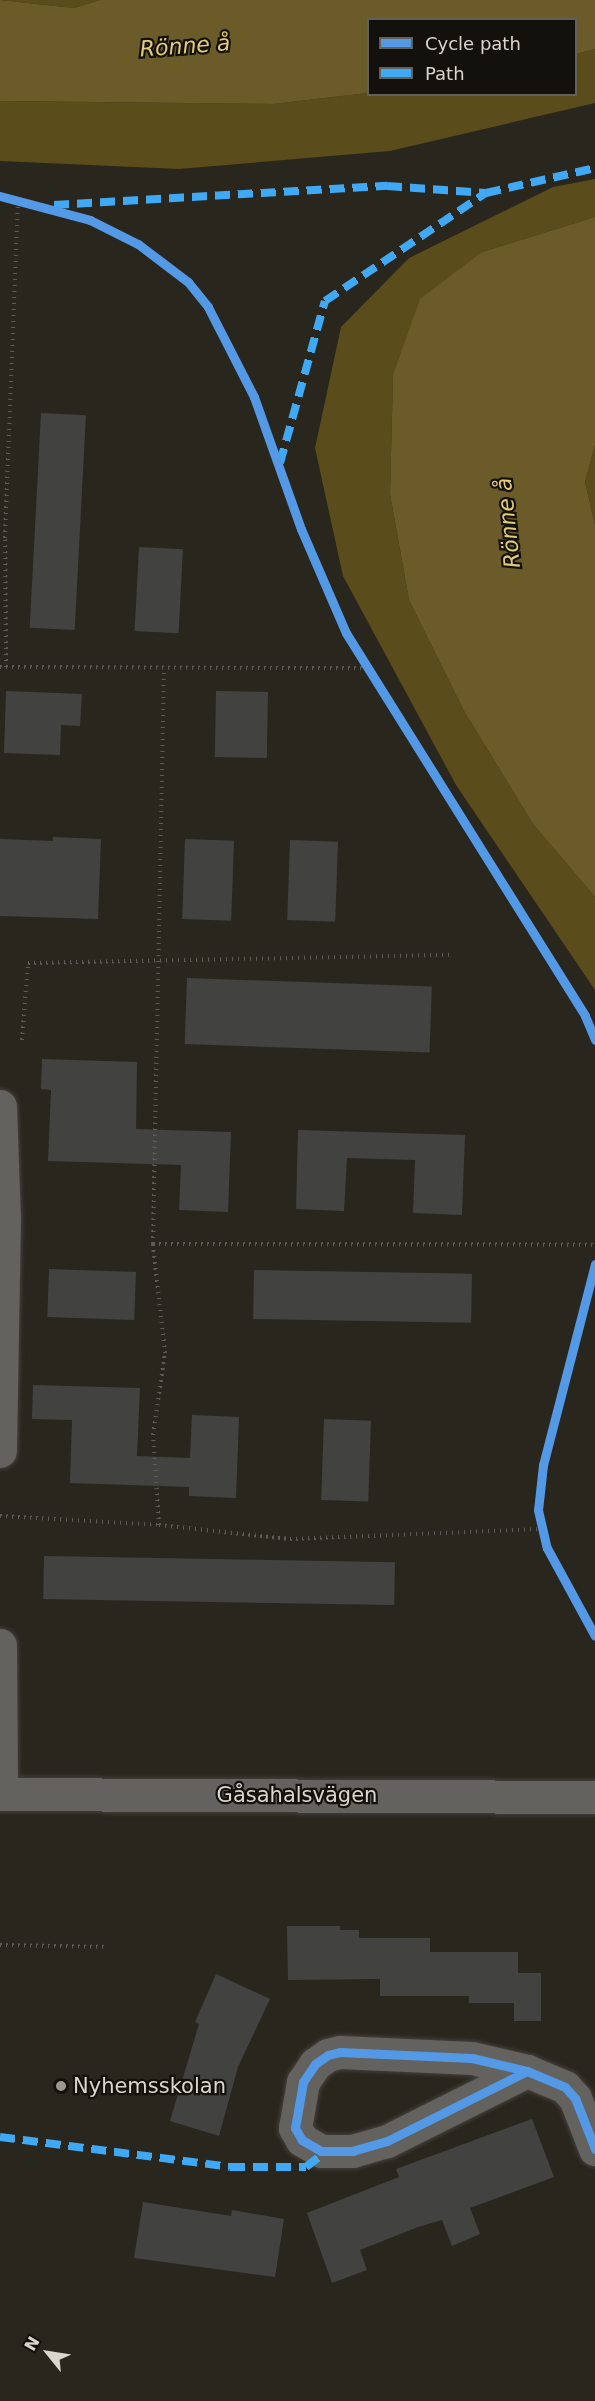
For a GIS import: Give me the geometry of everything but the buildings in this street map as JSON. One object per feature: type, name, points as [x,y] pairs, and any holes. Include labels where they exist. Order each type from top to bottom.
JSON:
[{"type":"street","points":[[0,1106],[4,1218],[0,1451]]},
{"type":"street","points":[[0,1645],[1,1794]]},
{"type":"street","name":"Gåsahalsvägen","points":[[1,1794],[595,1797]]},
{"type":"street","points":[[527,2071],[387,2141],[353,2151],[321,2151],[302,2140],[295,2128],[297,2098],[306,2076],[315,2064],[334,2053],[472,2058],[527,2071],[572,2093],[595,2149]]},
{"type":"path","points":[[6,668],[2,538],[18,201]]},
{"type":"path","points":[[0,667],[367,668]]},
{"type":"path","points":[[159,1525],[153,1435],[165,1353],[153,1244],[164,668]]},
{"type":"path","points":[[22,1041],[28,963],[454,955]]},
{"type":"path","points":[[153,1244],[595,1245]]},
{"type":"path","points":[[0,1516],[159,1525],[290,1539],[542,1529]]},
{"type":"path","points":[[0,1945],[106,1947]]},
{"type":"shaded area","points":[[0,0],[100,0],[74,8]]},
{"type":"shaded area","points":[[595,49],[595,103],[390,151],[179,169],[0,161],[0,101],[273,104],[367,93],[367,96],[577,96],[577,54]]},
{"type":"shaded area","points":[[595,179],[595,217],[482,252],[393,375],[390,494],[409,600],[464,711],[533,824],[595,897],[595,990],[456,785],[343,576],[315,448],[341,327],[409,258],[553,187]]},
{"type":"shaded area","points":[[595,445],[595,525],[585,482]]},
{"type":"water","name":"Rönne å","points":[[0,0],[74,8],[100,0],[595,0],[595,49],[577,54],[577,18],[367,18],[367,93],[273,104],[0,101]]},
{"type":"water","name":"Rönne å","points":[[595,217],[595,445],[585,482],[595,525],[595,897],[533,824],[464,711],[409,600],[390,494],[393,375],[420,299],[482,252]]},
{"type":"marked path","points":[[280,463],[325,301],[486,193],[595,168]]},
{"type":"marked path","points":[[54,205],[387,186],[486,193]]},
{"type":"marked path","points":[[0,2137],[230,2167],[306,2167],[325,2152]]},
{"type":"cycle path","points":[[0,196],[90,220],[138,244],[188,282],[208,307],[254,397],[301,529],[346,633],[585,1016],[595,1040]]},
{"type":"cycle path","points":[[595,1264],[543,1465],[538,1510],[547,1548],[595,1636]]},
{"type":"cycle path","points":[[527,2071],[387,2141],[353,2151],[321,2151],[302,2140],[295,2128],[303,2082],[315,2064],[328,2055],[340,2052],[472,2058],[527,2071],[565,2087],[575,2098],[595,2149]]},
{"type":"place","name":"Nyhemsskolan","points":[[61,2086]]}]
